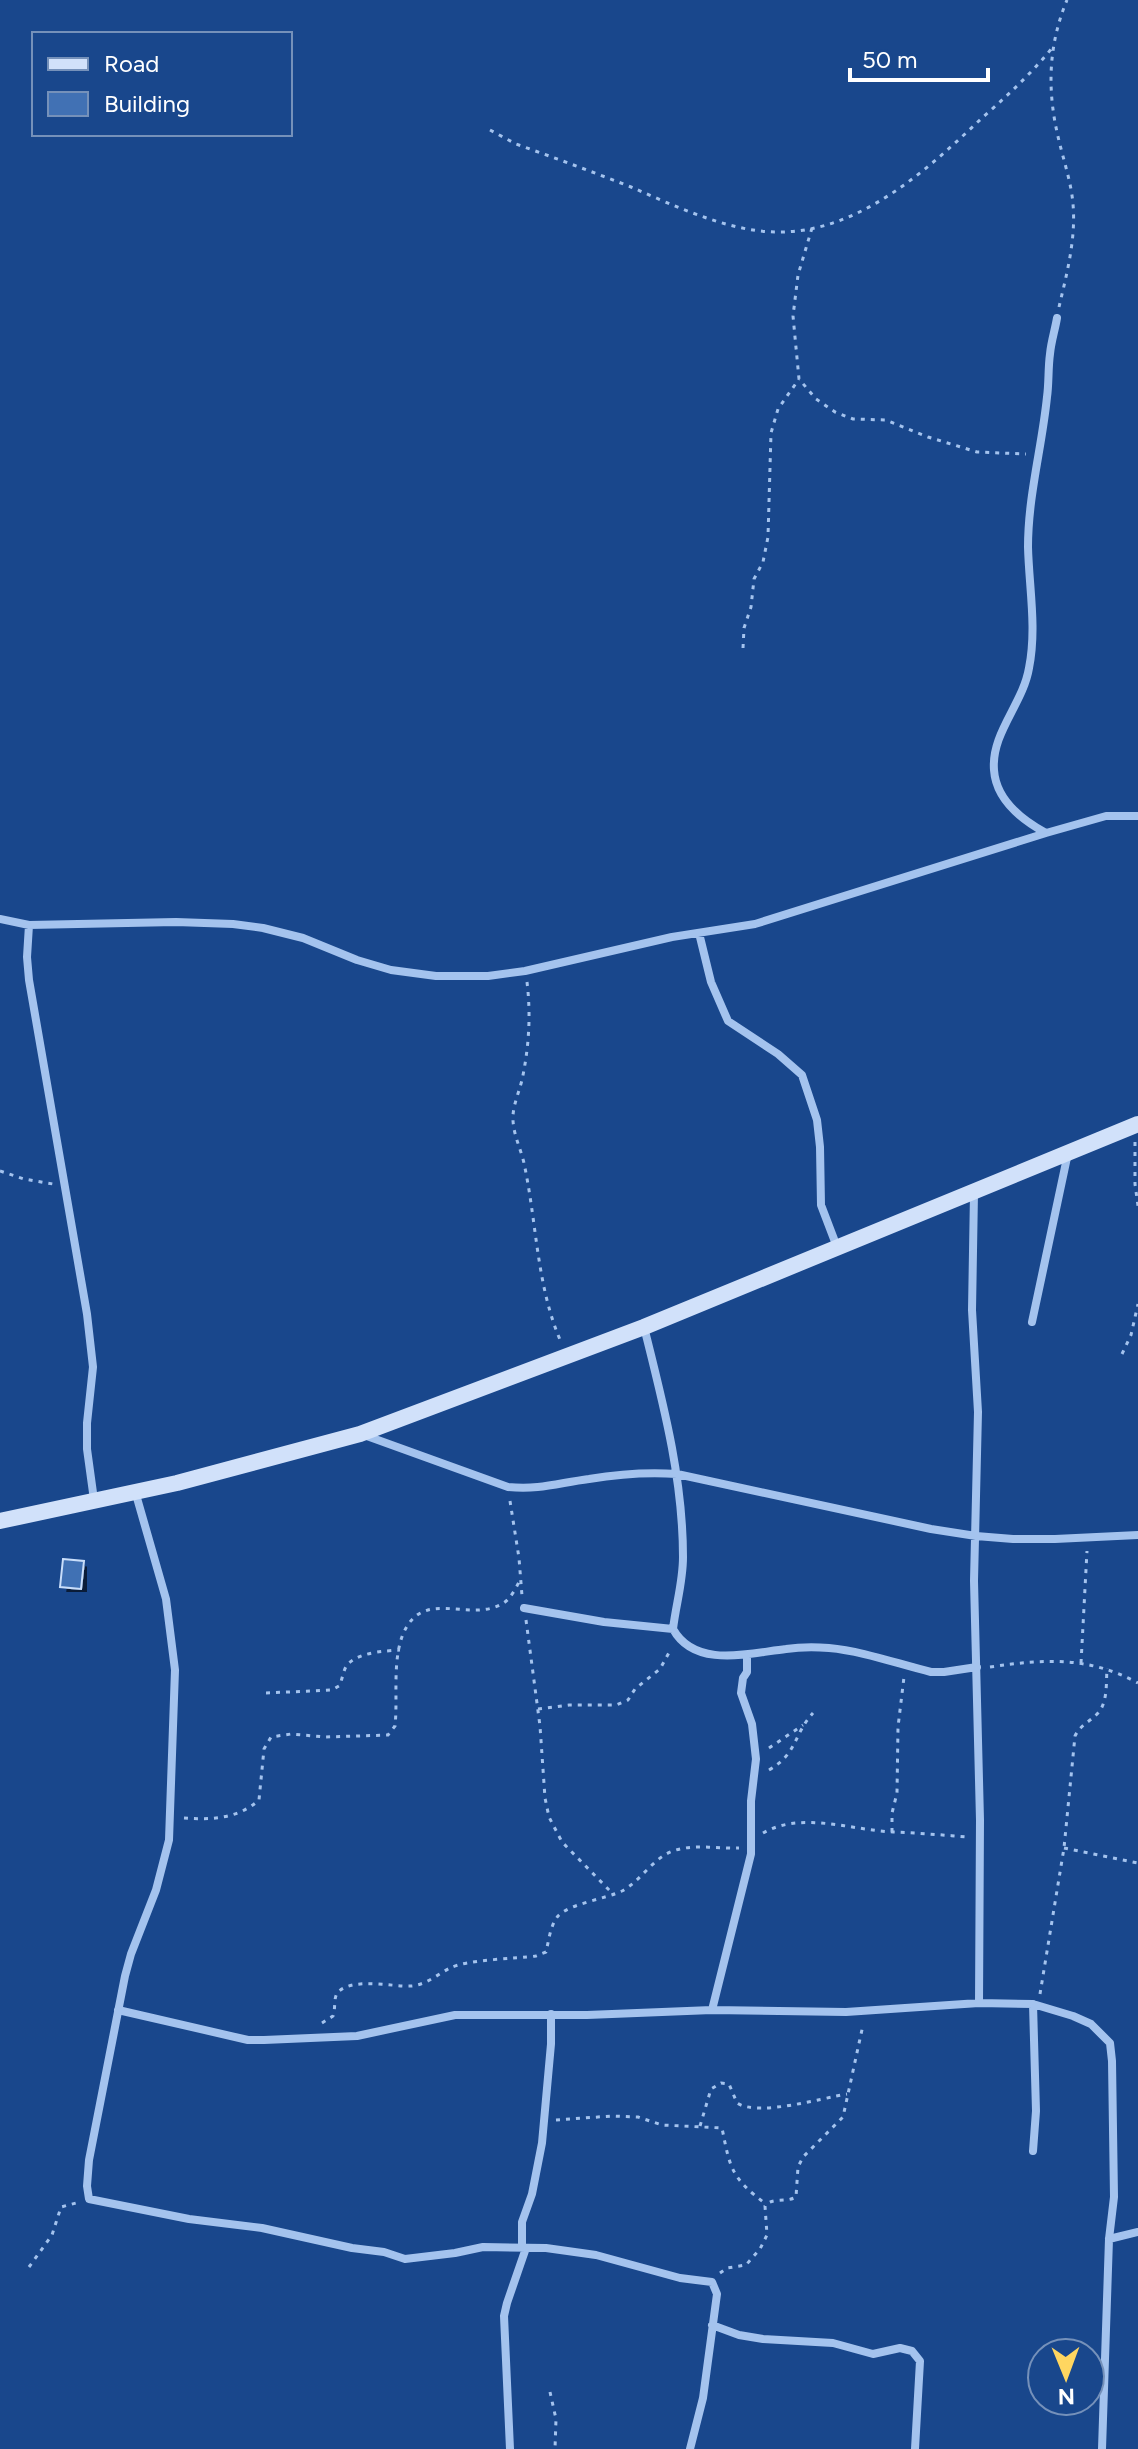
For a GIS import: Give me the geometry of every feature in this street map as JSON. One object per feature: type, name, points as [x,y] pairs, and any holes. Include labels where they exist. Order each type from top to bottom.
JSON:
[{"type":"street","points":[[1046,833],[1028,822],[1003,797],[994,769],[995,751],[1029,668],[1032,607],[1028,546],[1033,480],[1057,318]]},
{"type":"street","points":[[0,919],[29,925],[233,924],[303,938],[391,970],[436,976],[488,976],[755,924],[1106,816],[1138,816]]},
{"type":"street","points":[[29,925],[29,980],[87,1314],[93,1367],[87,1436],[94,1500]]},
{"type":"street","points":[[699,933],[711,982],[728,1021],[778,1054],[802,1075],[817,1120],[821,1205],[838,1249]]},
{"type":"street","points":[[0,1521],[177,1483],[360,1434],[644,1327],[1137,1124]]},
{"type":"street","points":[[1032,1322],[1069,1152]]},
{"type":"street","points":[[974,1192],[972,1310],[978,1412],[974,1617],[980,1838],[979,2003]]},
{"type":"street","points":[[644,1327],[663,1400],[677,1474],[683,1554],[676,1633]]},
{"type":"street","points":[[360,1434],[508,1487],[532,1489],[650,1472],[677,1474],[976,1536],[1013,1539],[1138,1535]]},
{"type":"street","points":[[135,1491],[159,1570],[173,1640],[171,1817],[165,1861],[131,1954],[118,2010],[89,2160],[89,2199],[189,2219],[262,2228],[405,2259],[483,2247],[569,2250],[680,2278],[712,2282],[717,2294],[703,2398],[690,2449]]},
{"type":"street","points":[[524,1608],[604,1622],[662,1626],[676,1633],[685,1645],[700,1651],[747,1656],[788,1648],[831,1648],[944,1672],[977,1668]]},
{"type":"street","points":[[712,2010],[751,1844],[756,1754],[752,1724],[741,1693],[747,1672],[747,1656]]},
{"type":"street","points":[[118,2010],[248,2040],[357,2036],[455,2015],[587,2015],[712,2010],[801,2013],[979,2003],[1035,2005],[1091,2024],[1110,2043],[1112,2061],[1114,2197],[1109,2239],[1102,2449]]},
{"type":"street","points":[[1033,2151],[1035,2005]]},
{"type":"street","points":[[510,2449],[504,2316],[524,2248],[522,2222],[532,2194],[544,2121],[551,2014]]},
{"type":"street","points":[[1109,2239],[1138,2232]]},
{"type":"street","points":[[712,2325],[739,2335],[833,2343],[873,2354],[900,2348],[912,2351],[920,2361],[915,2449]]},
{"type":"path","points":[[1057,318],[1074,237],[1073,203],[1056,129],[1051,85],[1052,48],[1067,0]]},
{"type":"path","points":[[490,130],[516,144],[718,222],[773,232],[802,231],[839,221],[903,187],[1027,78],[1052,48]]},
{"type":"path","points":[[812,228],[798,275],[793,316],[799,379],[816,399],[835,412],[853,419],[886,420],[977,452],[1038,454]]},
{"type":"path","points":[[743,648],[752,586],[763,562],[768,537],[771,433],[778,409],[799,379]]},
{"type":"path","points":[[525,971],[531,1018],[513,1127],[525,1165],[542,1282],[552,1321],[567,1356]]},
{"type":"path","points":[[1137,1124],[1134,1168],[1138,1206]]},
{"type":"path","points":[[0,1171],[64,1186]]},
{"type":"path","points":[[1122,1354],[1131,1335],[1138,1304]]},
{"type":"path","points":[[508,1487],[549,1817],[562,1842],[613,1894]]},
{"type":"path","points":[[1081,1663],[1086,1538]]},
{"type":"path","points":[[171,1817],[210,1820],[254,1805],[260,1796],[264,1749],[271,1737],[291,1734],[388,1735],[395,1726],[403,1635],[413,1619],[423,1611],[436,1608],[490,1608],[505,1602],[520,1580]]},
{"type":"path","points":[[538,1709],[569,1705],[616,1705],[628,1700],[635,1689],[660,1669],[676,1633]]},
{"type":"path","points":[[266,1693],[332,1690],[339,1686],[347,1665],[352,1661],[365,1655],[400,1650]]},
{"type":"path","points":[[977,1668],[1081,1663],[1107,1668],[1138,1683]]},
{"type":"path","points":[[892,1832],[905,1666]]},
{"type":"path","points":[[1035,2005],[1064,1848],[1075,1736],[1079,1728],[1099,1712],[1105,1700],[1107,1668]]},
{"type":"path","points":[[756,1754],[776,1745],[803,1725],[813,1713]]},
{"type":"path","points":[[755,1776],[778,1764],[790,1753],[803,1725]]},
{"type":"path","points":[[310,2027],[333,2016],[335,1998],[344,1989],[372,1983],[413,1986],[451,1967],[546,1952],[558,1916],[637,1881],[662,1857],[676,1850],[751,1844],[781,1825],[801,1822],[980,1838]]},
{"type":"path","points":[[1064,1848],[1138,1863]]},
{"type":"path","points":[[766,2204],[796,2197],[798,2167],[803,2157],[843,2117],[869,2011]]},
{"type":"path","points":[[700,2127],[711,2089],[721,2083],[729,2084],[737,2103],[748,2107],[790,2105],[847,2094]]},
{"type":"path","points":[[544,2121],[638,2117],[662,2125],[722,2128],[724,2147],[732,2169],[743,2185],[766,2204]]},
{"type":"path","points":[[29,2267],[52,2235],[61,2207],[89,2199]]},
{"type":"path","points":[[712,2282],[727,2268],[746,2265],[760,2249],[767,2235],[766,2204]]},
{"type":"path","points":[[550,2392],[556,2419],[555,2449]]},
{"type":"building","points":[[63,1559],[84,1561],[81,1589],[60,1587]]}]
